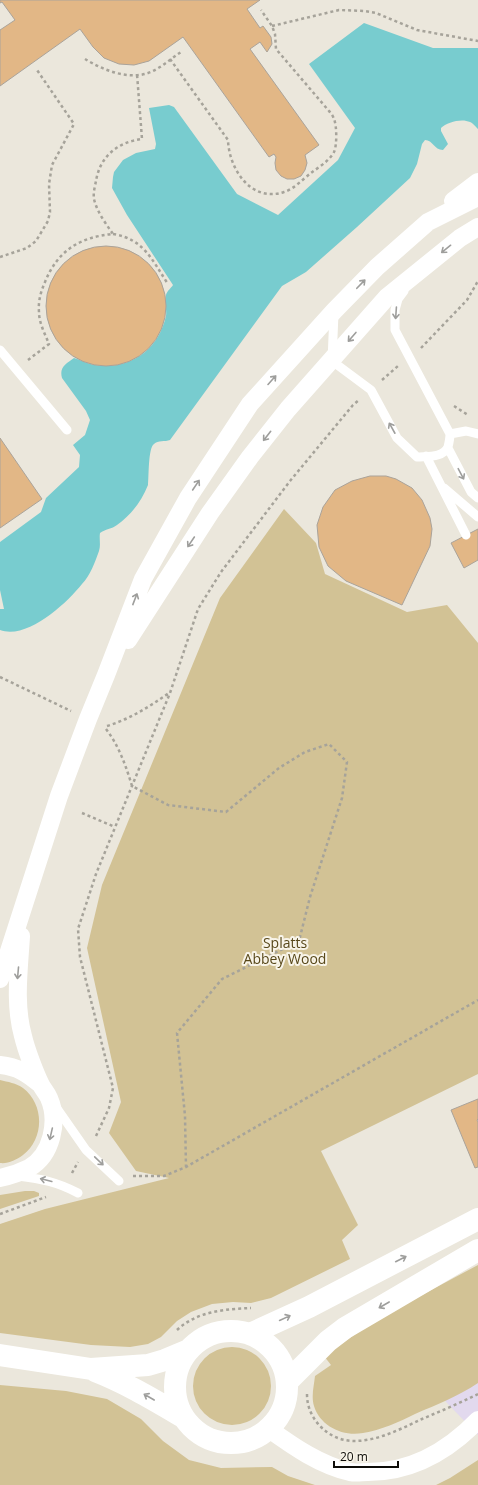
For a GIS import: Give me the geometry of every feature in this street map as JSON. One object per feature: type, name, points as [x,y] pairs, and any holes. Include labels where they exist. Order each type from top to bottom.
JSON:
[{"type":"street","points":[[0,979],[59,796],[88,719],[143,579],[188,498],[250,404],[334,311],[377,267],[428,222],[478,182]]},
{"type":"street","points":[[428,222],[478,197]]},
{"type":"street","points":[[106,675],[214,507],[250,457],[284,415],[387,297],[460,238],[478,227]]},
{"type":"street","points":[[6,1176],[30,1167],[44,1154],[52,1136],[54,1117],[23,1036],[17,991],[24,906]]},
{"type":"street","points":[[0,1065],[12,1066],[28,1073],[45,1091]]},
{"type":"street","points":[[250,1334],[309,1307],[478,1219]]},
{"type":"street","points":[[188,1350],[179,1365],[174,1382],[176,1400],[183,1417],[193,1430],[207,1439],[223,1443],[240,1443],[256,1438],[270,1429],[280,1415],[286,1399],[328,1341],[345,1328],[478,1250]]},
{"type":"street","points":[[0,1355],[91,1369],[148,1365],[165,1360],[188,1350],[201,1339],[217,1332],[233,1331],[250,1334],[264,1342],[275,1353],[297,1385]]},
{"type":"street","points":[[91,1369],[129,1386],[183,1417]]},
{"type":"street","points":[[270,1429],[291,1445],[319,1461],[351,1472],[380,1472],[404,1468],[441,1451],[463,1435],[478,1420]]},
{"type":"lane","points":[[411,278],[407,288],[398,299],[395,310],[396,330],[450,434],[448,448],[471,492],[478,498]]},
{"type":"lane","points":[[334,311],[332,361],[371,390],[398,438],[417,457],[441,454],[448,448]]},
{"type":"lane","points":[[0,350],[67,430]]},
{"type":"lane","points":[[450,434],[466,431],[478,434]]},
{"type":"lane","points":[[426,456],[466,535]]},
{"type":"lane","points":[[440,486],[478,517]]},
{"type":"lane","points":[[45,1091],[86,1150],[119,1181]]},
{"type":"lane","points":[[6,1176],[41,1179],[62,1184],[78,1193]]},
{"type":"path","points":[[170,59],[228,140],[228,151],[231,160],[246,184],[253,189],[267,194],[284,192],[291,189],[331,156],[336,144],[335,124],[329,111],[276,49],[275,34],[272,26],[261,10]]},
{"type":"path","points":[[272,26],[339,10],[364,11],[376,13],[417,30],[478,41]]},
{"type":"path","points":[[85,59],[98,67],[114,72],[137,74],[152,71],[181,52]]},
{"type":"path","points":[[0,257],[27,248],[36,241],[48,221],[50,212],[52,165],[74,124],[37,70]]},
{"type":"path","points":[[113,234],[98,210],[94,199],[95,186],[97,174],[106,156],[124,143],[131,140],[142,139],[137,74]]},
{"type":"path","points":[[16,369],[49,344],[40,321],[39,302],[41,290],[54,264],[68,249],[78,242],[91,237],[113,234],[124,236],[140,245],[168,284]]},
{"type":"path","points":[[0,1214],[42,1199],[54,1192],[72,1173],[96,1136],[109,1108],[113,1088],[80,957],[78,929],[96,874],[170,693],[198,609],[221,572],[290,480],[354,405],[409,356],[422,347],[467,300],[478,281]]},
{"type":"path","points":[[422,347],[425,353]]},
{"type":"path","points":[[452,404],[466,415],[472,416]]},
{"type":"path","points":[[0,677],[88,719]]},
{"type":"path","points":[[170,693],[146,709],[123,721],[104,727],[113,738],[125,763],[132,786],[168,805],[226,812],[279,768],[305,752],[329,744],[347,762],[342,798],[310,897],[299,941],[222,979],[177,1033],[185,1116],[186,1167]]},
{"type":"path","points":[[82,813],[115,827]]},
{"type":"path","points":[[119,1181],[135,1175],[164,1176],[186,1167],[478,1000]]},
{"type":"path","points":[[175,1332],[194,1319],[215,1311],[255,1308]]},
{"type":"path","points":[[297,1385],[318,1424],[331,1435],[340,1439],[351,1441],[368,1440],[392,1433],[478,1394]]},
{"type":"shaded area","points":[[478,1329],[478,1435],[420,1375]]},
{"type":"green space","name":"Splatts Abbey Wood","points":[[284,509],[316,543],[325,574],[407,612],[447,605],[478,643],[478,1074],[321,1151],[358,1225],[342,1240],[350,1259],[271,1298],[251,1303],[233,1302],[212,1304],[191,1312],[177,1321],[161,1337],[148,1344],[130,1347],[91,1345],[0,1333],[0,1224],[45,1209],[169,1178],[136,1171],[109,1133],[121,1102],[87,948],[102,885],[220,598]]},
{"type":"green space","points":[[0,1080],[18,1085],[30,1095],[38,1112],[39,1122],[35,1140],[30,1148],[18,1158],[3,1163],[0,1163]]},
{"type":"green space","points":[[34,1191],[39,1193],[39,1196],[0,1209],[0,1195]]},
{"type":"green space","points":[[478,1265],[478,1383],[440,1403],[370,1432],[355,1434],[340,1431],[333,1428],[321,1419],[314,1406],[313,1395],[315,1376],[331,1365],[324,1356],[377,1319]]},
{"type":"green space","points":[[232,1347],[247,1350],[260,1358],[268,1371],[271,1386],[268,1401],[260,1414],[247,1422],[232,1425],[217,1422],[204,1414],[196,1401],[193,1386],[196,1371],[204,1358],[217,1350]]},
{"type":"green space","points":[[0,1385],[66,1391],[107,1399],[141,1419],[163,1441],[189,1460],[221,1468],[272,1467],[288,1476],[315,1485],[0,1485]]},
{"type":"green space","points":[[478,1460],[478,1485],[436,1485],[450,1478]]},
{"type":"water","points":[[364,23],[433,48],[478,48],[478,129],[473,124],[463,120],[447,124],[441,128],[441,131],[448,144],[443,150],[440,150],[428,140],[425,140],[422,144],[417,164],[410,178],[306,272],[282,286],[170,440],[157,442],[154,444],[150,457],[148,485],[145,491],[135,508],[127,517],[115,526],[100,533],[99,551],[92,569],[85,581],[56,610],[34,625],[22,630],[11,632],[0,630],[0,609],[4,609],[0,590],[0,542],[41,512],[46,498],[79,467],[80,455],[73,445],[85,435],[90,420],[86,411],[62,378],[62,368],[74,358],[92,364],[107,366],[130,361],[140,356],[156,339],[166,316],[166,295],[173,285],[127,215],[112,188],[114,172],[123,160],[136,153],[155,149],[156,144],[149,108],[169,105],[174,107],[237,194],[278,215],[338,160],[355,128],[309,64]]},
{"type":"building","points":[[0,0],[260,0],[247,9],[260,28],[263,26],[271,37],[272,44],[267,52],[260,42],[250,49],[319,145],[305,155],[307,163],[301,176],[294,179],[287,179],[281,176],[276,170],[276,157],[274,154],[269,157],[183,37],[149,61],[134,65],[119,64],[104,58],[93,47],[80,29],[0,86],[0,30],[15,20],[2,2],[0,3]]},
{"type":"building","points":[[106,246],[129,250],[149,263],[162,283],[166,306],[162,329],[149,349],[129,362],[106,366],[83,362],[63,349],[50,329],[46,306],[50,283],[63,263],[83,250]]},
{"type":"building","points":[[0,438],[42,499],[0,528]]},
{"type":"building","points":[[370,476],[386,476],[396,479],[412,488],[422,500],[430,518],[432,529],[430,546],[402,605],[346,581],[328,566],[319,547],[317,525],[323,507],[335,490],[352,481]]},
{"type":"building","points":[[478,529],[478,560],[464,568],[451,543]]},
{"type":"building","points":[[478,1099],[478,1167],[475,1168],[451,1110]]}]
